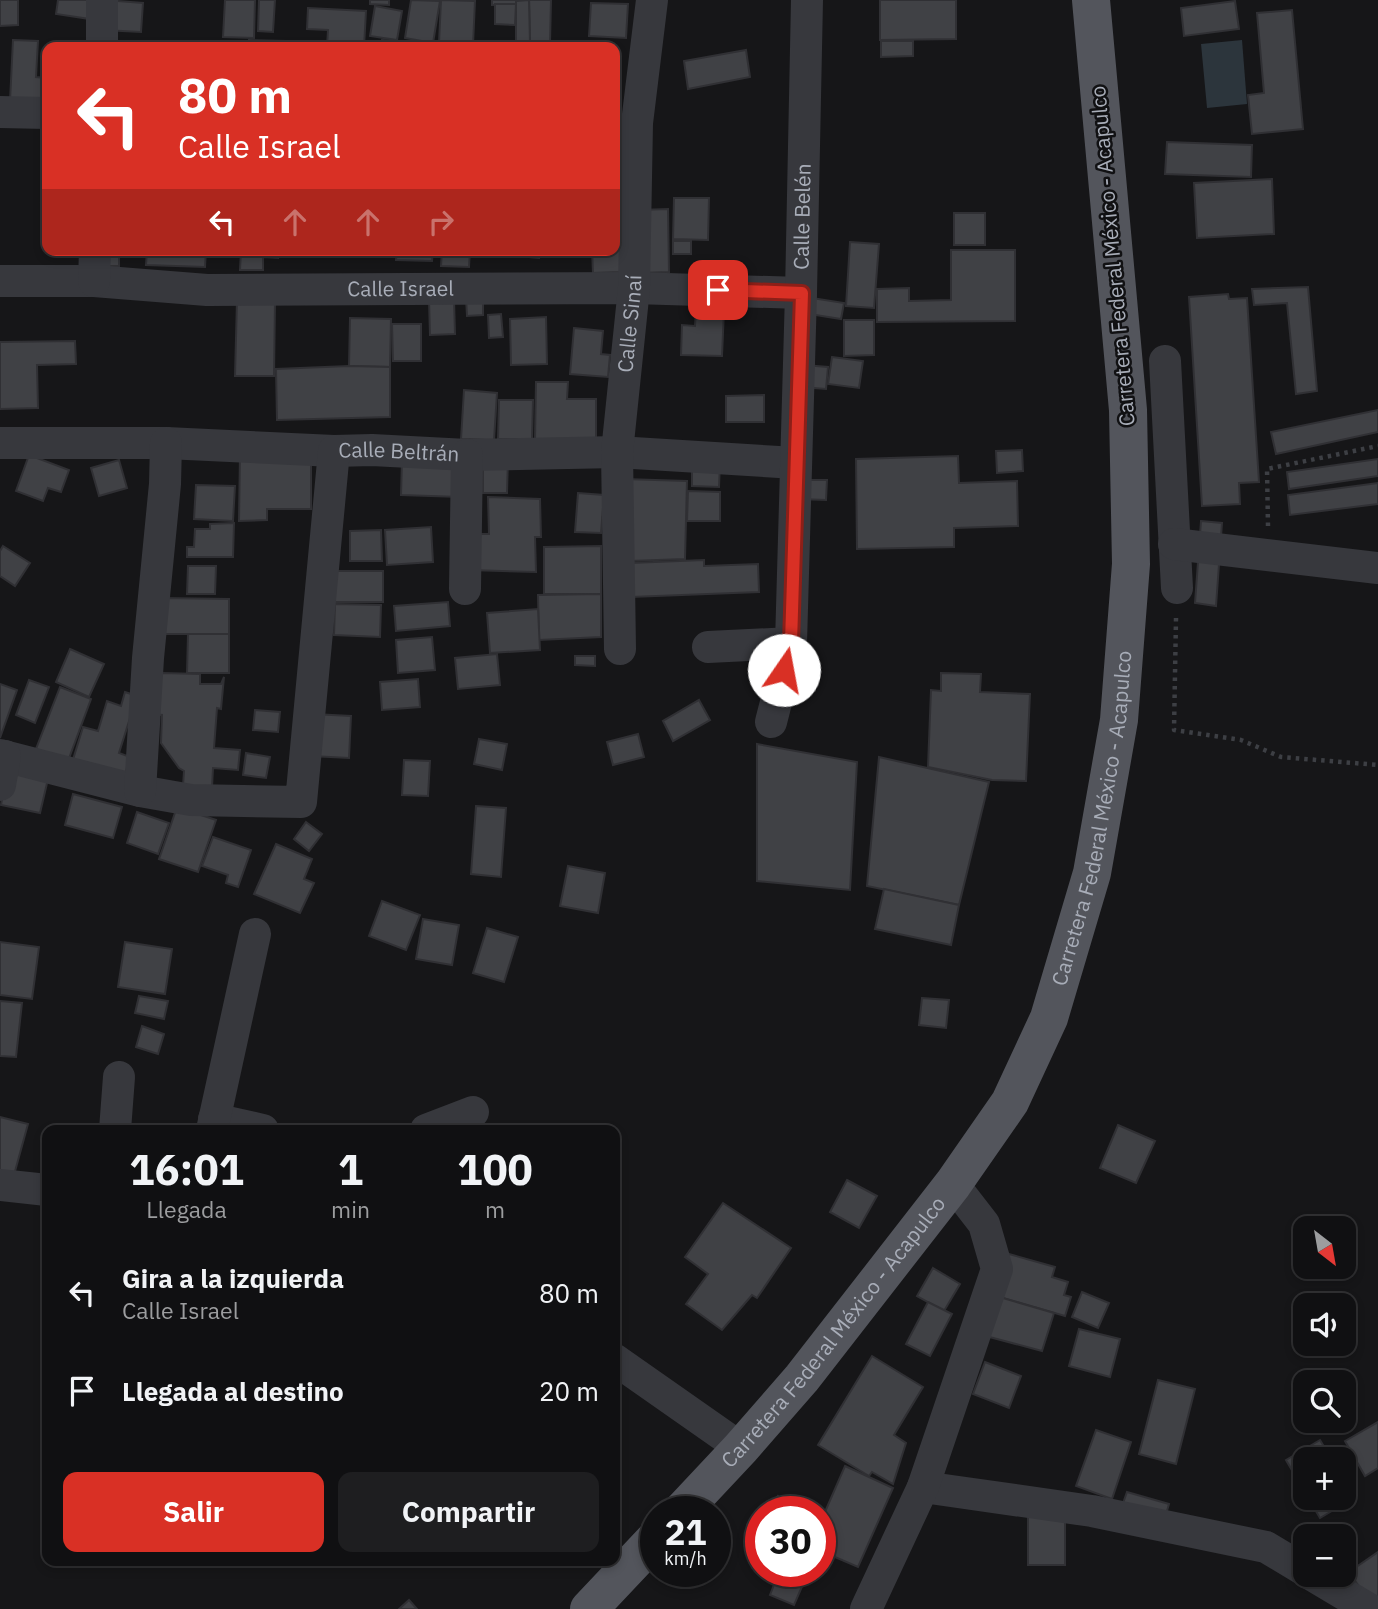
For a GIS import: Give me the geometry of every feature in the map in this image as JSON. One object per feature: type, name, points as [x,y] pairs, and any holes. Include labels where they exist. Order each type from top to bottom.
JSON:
[{"type":"main road","name":"Carretera Federal México - Acapulco","points":[[696,1496],[802,1378],[953,1184],[1010,1102],[1049,1018],[1091,873],[1119,720],[1131,564],[1128,410],[1091,0]]},
{"type":"main road","points":[[589,1609],[640,1555]]},
{"type":"street","points":[[102,0],[102,42]]},
{"type":"street","name":"Calle Sinaí","points":[[620,649],[617,452],[634,288],[625,122],[652,0]]},
{"type":"street","name":"Calle Belén","points":[[771,722],[791,643],[802,293],[807,0]]},
{"type":"street","points":[[0,112],[42,113]]},
{"type":"street","name":"Calle Israel","points":[[0,281],[95,265],[207,290],[634,288],[802,293]]},
{"type":"street","points":[[1165,361],[1177,588]]},
{"type":"street","name":"Calle Beltrán","points":[[0,443],[166,443],[467,456],[617,452],[796,463]]},
{"type":"street","points":[[140,791],[166,443]]},
{"type":"street","points":[[2,765],[191,800],[301,802],[334,451]]},
{"type":"street","points":[[465,589],[467,456]]},
{"type":"street","points":[[1174,544],[1378,568]]},
{"type":"street","points":[[708,647],[791,643]]},
{"type":"street","points":[[213,1125],[255,934]]},
{"type":"street","points":[[115,1125],[120,1077]]},
{"type":"street","points":[[439,1125],[473,1112]]},
{"type":"street","points":[[866,1609],[923,1487],[997,1269],[984,1224],[953,1184]]},
{"type":"street","points":[[0,1185],[42,1189]]},
{"type":"street","points":[[620,1363],[741,1448]]},
{"type":"street","points":[[923,1487],[1092,1511],[1266,1547],[1293,1563]]},
{"type":"street","points":[[1332,1587],[1369,1609]]},
{"type":"path","points":[[1268,555],[1267,469],[1378,446]]},
{"type":"path","points":[[1177,588],[1174,730],[1241,740],[1281,757],[1378,765]]},
{"type":"shaded area","points":[[1242,40],[1247,104],[1207,108],[1201,44]]},
{"type":"building","points":[[0,0],[18,0],[18,25],[0,26]]},
{"type":"building","points":[[58,0],[94,0],[90,19],[56,14]]},
{"type":"building","points":[[105,0],[143,3],[141,32],[103,30]]},
{"type":"building","points":[[225,0],[255,0],[254,38],[223,37]]},
{"type":"building","points":[[259,0],[275,0],[273,32],[258,31]]},
{"type":"building","points":[[370,0],[389,0],[389,5],[370,4]]},
{"type":"building","points":[[411,0],[440,1],[433,42],[405,38]]},
{"type":"building","points":[[441,0],[475,1],[473,42],[439,42]]},
{"type":"building","points":[[492,0],[516,0],[516,4],[492,5]]},
{"type":"building","points":[[529,0],[551,0],[550,42],[530,42]]},
{"type":"building","points":[[529,0],[530,42],[516,42],[516,1]]},
{"type":"building","points":[[880,0],[956,0],[956,39],[880,40]]},
{"type":"building","points":[[1235,1],[1239,29],[1184,36],[1181,8]]},
{"type":"building","points":[[591,3],[628,4],[626,38],[589,36]]},
{"type":"building","points":[[495,4],[516,4],[515,25],[495,24]]},
{"type":"building","points":[[375,6],[402,11],[397,40],[370,36]]},
{"type":"building","points":[[308,8],[366,11],[364,42],[327,42],[328,30],[307,29]]},
{"type":"building","points":[[1292,10],[1303,129],[1252,134],[1248,95],[1264,93],[1257,13]]},
{"type":"building","points":[[13,40],[38,41],[36,77],[42,78],[42,103],[10,101]]},
{"type":"building","points":[[249,40],[286,41],[286,42]]},
{"type":"building","points":[[881,41],[913,41],[913,56],[881,57]]},
{"type":"building","points":[[746,50],[750,77],[688,89],[684,61]]},
{"type":"building","points":[[1167,142],[1252,145],[1251,177],[1165,174]]},
{"type":"building","points":[[1272,179],[1274,234],[1197,238],[1194,183]]},
{"type":"building","points":[[674,198],[709,198],[708,240],[673,239]]},
{"type":"building","points":[[668,209],[669,272],[640,273],[639,210]]},
{"type":"building","points":[[954,213],[985,213],[985,245],[954,245]]},
{"type":"building","points":[[620,233],[621,272],[593,273],[592,256],[620,256]]},
{"type":"building","points":[[673,241],[691,241],[691,254],[673,254]]},
{"type":"building","points":[[850,242],[879,244],[874,308],[846,306]]},
{"type":"building","points":[[951,250],[1015,250],[1015,321],[877,322],[877,289],[909,288],[909,301],[951,300]]},
{"type":"building","points":[[97,256],[119,256],[119,266],[96,266]]},
{"type":"building","points":[[147,256],[206,256],[205,267],[146,265]]},
{"type":"building","points":[[241,256],[278,256],[263,257],[263,270],[240,270]]},
{"type":"building","points":[[396,256],[432,256],[432,261],[396,260]]},
{"type":"building","points":[[442,256],[470,256],[469,267],[441,266]]},
{"type":"building","points":[[1308,287],[1317,391],[1296,394],[1287,303],[1254,305],[1252,289]]},
{"type":"building","points":[[1228,294],[1229,299],[1247,298],[1259,482],[1239,483],[1240,504],[1202,506],[1189,297]]},
{"type":"building","points":[[483,297],[483,315],[467,316],[466,298]]},
{"type":"building","points":[[812,298],[844,303],[841,319],[809,314]]},
{"type":"building","points":[[454,299],[455,334],[430,335],[429,300]]},
{"type":"building","points":[[237,300],[275,301],[274,376],[235,376]]},
{"type":"building","points":[[696,309],[724,310],[722,356],[681,355],[682,325],[695,326]]},
{"type":"building","points":[[501,314],[503,337],[489,338],[488,315]]},
{"type":"building","points":[[546,317],[547,364],[511,365],[510,319]]},
{"type":"building","points":[[350,318],[391,319],[390,367],[349,366]]},
{"type":"building","points":[[844,320],[874,320],[874,355],[844,356]]},
{"type":"building","points":[[392,324],[421,324],[421,361],[393,361]]},
{"type":"building","points":[[574,328],[603,331],[601,354],[610,355],[608,377],[570,374]]},
{"type":"building","points":[[75,341],[76,364],[37,365],[38,408],[0,409],[0,342]]},
{"type":"building","points":[[832,357],[863,361],[859,388],[828,384]]},
{"type":"building","points":[[804,365],[828,367],[826,389],[801,387]]},
{"type":"building","points":[[390,367],[390,417],[277,420],[276,369]]},
{"type":"building","points":[[536,382],[568,382],[567,399],[596,399],[596,440],[535,440]]},
{"type":"building","points":[[464,390],[497,393],[494,440],[461,439]]},
{"type":"building","points":[[764,395],[764,422],[726,422],[726,396]]},
{"type":"building","points":[[499,400],[533,400],[532,439],[498,439]]},
{"type":"building","points":[[1378,410],[1378,432],[1276,454],[1271,432]]},
{"type":"building","points":[[1022,450],[1023,471],[997,473],[996,451]]},
{"type":"building","points":[[240,453],[311,453],[311,509],[267,509],[267,520],[239,521]]},
{"type":"building","points":[[29,455],[69,470],[61,492],[48,488],[43,501],[16,491]]},
{"type":"building","points":[[958,456],[959,483],[1017,481],[1018,526],[954,528],[954,547],[857,549],[856,459]]},
{"type":"building","points":[[483,458],[508,458],[507,493],[483,493]]},
{"type":"building","points":[[1378,459],[1378,476],[1289,489],[1287,472]]},
{"type":"building","points":[[119,460],[127,488],[99,496],[91,468]]},
{"type":"building","points":[[402,460],[461,462],[460,497],[401,495]]},
{"type":"building","points":[[692,462],[720,463],[719,487],[692,486]]},
{"type":"building","points":[[624,479],[687,481],[685,559],[630,561]]},
{"type":"building","points":[[800,480],[827,480],[826,500],[799,499]]},
{"type":"building","points":[[1378,483],[1378,504],[1290,515],[1288,495]]},
{"type":"building","points":[[196,485],[235,486],[233,521],[194,519]]},
{"type":"building","points":[[688,491],[720,492],[720,521],[687,521]]},
{"type":"building","points":[[578,493],[604,495],[601,533],[575,532]]},
{"type":"building","points":[[488,497],[540,499],[541,537],[535,537],[536,572],[469,570],[469,534],[489,534]]},
{"type":"building","points":[[1201,521],[1222,523],[1216,606],[1195,603]]},
{"type":"building","points":[[234,523],[233,557],[187,557],[187,547],[194,547],[195,529],[210,529],[210,524]]},
{"type":"building","points":[[431,527],[433,562],[387,565],[385,530]]},
{"type":"building","points":[[381,530],[382,561],[350,561],[350,531]]},
{"type":"building","points":[[3,546],[30,563],[15,586],[0,576],[0,551]]},
{"type":"building","points":[[601,546],[601,594],[544,594],[544,547]]},
{"type":"building","points":[[704,560],[704,566],[758,564],[759,592],[631,597],[630,563]]},
{"type":"building","points":[[188,566],[216,566],[215,594],[187,594]]},
{"type":"building","points":[[335,571],[383,571],[383,602],[335,602]]},
{"type":"building","points":[[601,594],[601,637],[539,640],[538,595]]},
{"type":"building","points":[[161,598],[229,599],[229,634],[160,634]]},
{"type":"building","points":[[448,602],[450,626],[396,631],[394,606]]},
{"type":"building","points":[[335,604],[381,605],[380,637],[334,635]]},
{"type":"building","points":[[538,609],[540,650],[490,653],[487,613]]},
{"type":"building","points":[[188,634],[229,634],[229,673],[187,673]]},
{"type":"building","points":[[432,637],[435,670],[398,673],[396,640]]},
{"type":"building","points":[[70,649],[104,664],[89,697],[56,682]]},
{"type":"building","points":[[497,654],[500,685],[458,689],[455,658]]},
{"type":"building","points":[[575,656],[595,656],[595,666],[575,665]]},
{"type":"building","points":[[162,673],[200,674],[200,684],[221,684],[224,677],[221,709],[217,708],[214,748],[240,750],[238,770],[213,768],[212,788],[183,786],[184,771],[161,743],[162,715],[147,714]]},
{"type":"building","points":[[941,673],[981,674],[980,692],[1030,694],[1026,781],[992,780],[928,767],[931,690],[941,691]]},
{"type":"building","points":[[418,679],[420,707],[382,710],[380,682]]},
{"type":"building","points":[[29,680],[49,687],[35,723],[16,715]]},
{"type":"building","points":[[0,684],[17,690],[0,738]]},
{"type":"building","points":[[60,687],[91,699],[68,761],[36,749]]},
{"type":"building","points":[[125,692],[137,696],[119,753],[130,757],[123,782],[71,766],[83,727],[98,731],[107,701],[121,706]]},
{"type":"building","points":[[699,700],[710,720],[673,741],[663,721]]},
{"type":"building","points":[[255,710],[280,712],[278,732],[253,730]]},
{"type":"building","points":[[313,714],[351,716],[349,758],[311,756]]},
{"type":"building","points":[[638,734],[644,757],[613,765],[607,742]]},
{"type":"building","points":[[479,739],[507,744],[502,770],[474,764]]},
{"type":"building","points":[[757,744],[857,762],[850,890],[757,881]]},
{"type":"building","points":[[246,753],[270,757],[266,778],[243,775]]},
{"type":"building","points":[[879,757],[989,782],[959,905],[867,886]]},
{"type":"building","points":[[404,760],[430,761],[428,796],[402,795]]},
{"type":"building","points":[[7,771],[48,779],[40,813],[1,805]]},
{"type":"building","points":[[73,794],[122,807],[113,838],[65,825]]},
{"type":"building","points":[[476,806],[506,808],[501,877],[471,874]]},
{"type":"building","points":[[177,807],[216,820],[198,872],[159,859]]},
{"type":"building","points":[[137,812],[169,823],[158,854],[127,843]]},
{"type":"building","points":[[306,822],[322,834],[309,851],[294,839]]},
{"type":"building","points":[[213,837],[251,850],[238,887],[226,883],[228,875],[202,866]]},
{"type":"building","points":[[276,844],[312,859],[304,879],[314,883],[300,913],[254,894]]},
{"type":"building","points":[[568,866],[605,873],[598,913],[560,906]]},
{"type":"building","points":[[884,889],[959,905],[951,945],[875,929]]},
{"type":"building","points":[[382,901],[420,915],[406,950],[369,936]]},
{"type":"building","points":[[423,919],[459,925],[452,965],[416,959]]},
{"type":"building","points":[[487,928],[518,937],[504,982],[473,973]]},
{"type":"building","points":[[0,942],[39,947],[32,999],[0,995]]},
{"type":"building","points":[[125,942],[172,949],[165,994],[118,987]]},
{"type":"building","points":[[139,996],[168,1001],[164,1019],[135,1013]]},
{"type":"building","points":[[922,998],[949,1000],[946,1028],[919,1025]]},
{"type":"building","points":[[0,1001],[22,1003],[16,1057],[0,1056]]},
{"type":"building","points":[[142,1026],[164,1034],[158,1054],[136,1047]]},
{"type":"building","points":[[0,1117],[28,1124],[14,1175],[0,1171]]},
{"type":"building","points":[[1118,1125],[1155,1141],[1136,1183],[1100,1168]]},
{"type":"building","points":[[847,1180],[877,1196],[859,1228],[830,1212]]},
{"type":"building","points":[[723,1203],[791,1248],[757,1298],[752,1295],[722,1330],[686,1304],[708,1274],[685,1257]]},
{"type":"building","points":[[1009,1254],[1055,1267],[1052,1277],[1068,1282],[1064,1295],[1071,1297],[1065,1316],[996,1296]]},
{"type":"building","points":[[933,1268],[960,1284],[944,1311],[917,1296]]},
{"type":"building","points":[[1082,1292],[1109,1303],[1098,1328],[1072,1317]]},
{"type":"building","points":[[996,1296],[1054,1313],[1042,1351],[982,1335]]},
{"type":"building","points":[[928,1302],[952,1314],[930,1356],[906,1344]]},
{"type":"building","points":[[1079,1329],[1120,1339],[1110,1377],[1069,1366]]},
{"type":"building","points":[[872,1356],[923,1387],[894,1435],[906,1443],[893,1484],[872,1472],[869,1476],[818,1445]]},
{"type":"building","points":[[985,1362],[1021,1376],[1009,1408],[973,1394]]},
{"type":"building","points":[[1158,1380],[1195,1389],[1176,1464],[1139,1454]]},
{"type":"building","points":[[1378,1422],[1378,1468],[1365,1476],[1356,1460],[1356,1447],[1348,1447],[1345,1441]]},
{"type":"building","points":[[1096,1430],[1131,1442],[1112,1499],[1076,1486]]},
{"type":"building","points":[[1320,1440],[1324,1447],[1308,1447]]},
{"type":"building","points":[[1293,1456],[1293,1472],[1286,1460]]},
{"type":"building","points":[[845,1466],[893,1488],[858,1567],[836,1557],[836,1496],[832,1496]]},
{"type":"building","points":[[1127,1492],[1169,1504],[1164,1521],[1121,1509]]},
{"type":"building","points":[[1315,1510],[1334,1510],[1320,1518]]},
{"type":"building","points":[[1028,1515],[1065,1515],[1065,1565],[1028,1565]]},
{"type":"building","points":[[1378,1552],[1378,1605],[1374,1608],[1356,1582],[1356,1567]]},
{"type":"building","points":[[773,1587],[802,1587],[794,1605],[770,1595]]},
{"type":"building","points":[[409,1600],[417,1609],[399,1609]]},
{"type":"route","points":[[718,290],[802,293],[791,643],[784,670]]}]
